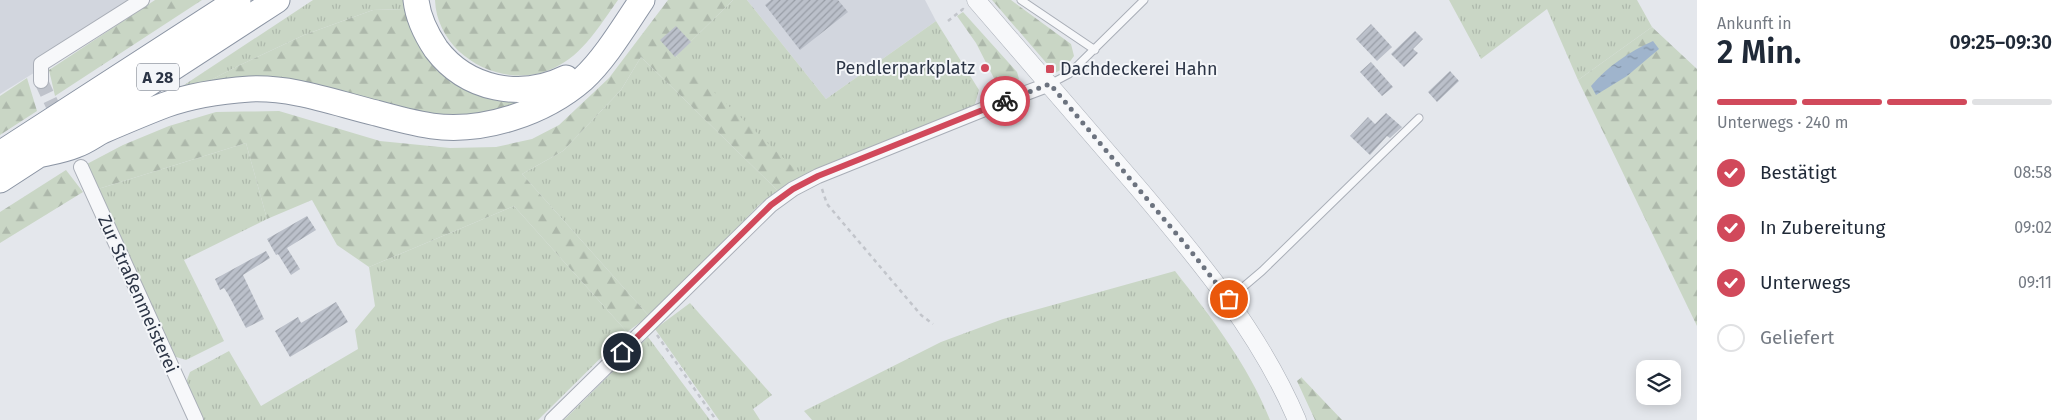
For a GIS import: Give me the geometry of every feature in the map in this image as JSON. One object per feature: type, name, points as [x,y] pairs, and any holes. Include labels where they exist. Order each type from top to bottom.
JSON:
[{"type":"highway","name":"A 28","points":[[0,154],[238,0]]},
{"type":"highway","name":"A 28","points":[[0,180],[277,0]]},
{"type":"highway","points":[[416,0],[426,34],[444,59],[466,76],[485,85],[509,90],[536,89],[552,85],[604,54]]},
{"type":"highway","points":[[39,155],[76,145],[101,132],[167,104],[233,90],[284,91],[432,126],[466,127],[493,123],[519,115],[565,92],[584,78],[604,54],[642,0]]},
{"type":"street","points":[[41,81],[41,64],[142,0]]},
{"type":"street","points":[[972,8],[1050,84],[1229,299],[1261,350],[1297,420]]},
{"type":"street","points":[[552,420],[771,205],[793,189],[818,176],[1050,84]]},
{"type":"street","name":"Zur Straßenmeisterei","points":[[81,167],[196,420]]},
{"type":"lane","points":[[1021,0],[1095,50]]},
{"type":"lane","points":[[1050,84],[1069,74],[1144,0]]},
{"type":"lane","points":[[1229,299],[1262,270],[1419,118]]},
{"type":"path","points":[[948,21],[963,9],[972,8]]},
{"type":"path","points":[[818,176],[826,204],[921,315],[933,324]]},
{"type":"path","points":[[650,325],[716,420]]},
{"type":"shaded area","points":[[0,0],[151,0],[0,94]]},
{"type":"shaded area","points":[[747,0],[925,0],[936,21],[826,99]]},
{"type":"green space","points":[[155,0],[202,0],[55,96],[49,70]]},
{"type":"green space","points":[[313,0],[405,0],[406,9],[373,10],[304,35],[197,87],[166,97]]},
{"type":"green space","points":[[435,0],[618,0],[590,38],[574,55],[554,68],[535,74],[515,75],[495,72],[477,64],[460,52],[447,38],[439,20]]},
{"type":"green space","points":[[668,0],[733,0],[676,56],[796,170],[792,183],[778,191],[641,57],[621,90],[563,151],[522,174],[649,316],[627,332],[514,206],[369,267],[337,245],[312,200],[267,219],[246,143],[98,189],[85,165],[123,145],[169,126],[216,112],[279,111],[380,141],[450,148],[496,147],[532,139],[559,125],[609,78]]},
{"type":"green space","points":[[733,0],[747,0],[826,99],[936,21],[979,90],[975,104],[969,110],[792,183],[676,56]]},
{"type":"green space","points":[[992,0],[1011,0],[1071,44],[1074,56],[1066,67],[1055,73]]},
{"type":"green space","points":[[1449,0],[1637,0],[1652,27],[1578,80],[1547,9],[1481,59]]},
{"type":"green space","points":[[406,9],[456,82],[472,93],[525,104],[466,119],[197,87],[304,35],[373,10]]},
{"type":"green space","points":[[963,12],[1017,72],[1019,79],[1014,87],[1000,90],[976,43],[957,16]]},
{"type":"green space","points":[[1652,27],[1697,69],[1697,326],[1578,80]]},
{"type":"green space","points":[[641,57],[778,191],[759,205],[678,290],[649,316],[522,174],[563,151],[621,90]]},
{"type":"green space","points":[[27,78],[37,111],[0,135],[0,96]]},
{"type":"green space","points":[[246,143],[267,219],[184,260],[224,341],[186,360],[173,356],[98,189]]},
{"type":"green space","points":[[66,170],[83,192],[0,243],[0,212]]},
{"type":"green space","points":[[514,206],[627,332],[538,420],[202,420],[185,385],[190,372],[229,351],[261,406],[358,349],[355,330],[375,306],[369,267]]},
{"type":"green space","points":[[1175,271],[1228,342],[1251,380],[1270,420],[812,420],[804,411],[941,342],[1003,319]]},
{"type":"green space","points":[[690,303],[772,395],[753,409],[760,420],[719,420],[655,329]]},
{"type":"green space","points":[[648,337],[710,420],[564,420]]},
{"type":"green space","points":[[1302,377],[1342,420],[1315,420],[1297,381]]},
{"type":"water","points":[[1653,41],[1659,49],[1627,76],[1596,95],[1591,86],[1604,72],[1627,55]]},
{"type":"building","points":[[771,0],[838,0],[848,12],[800,50],[765,5]]},
{"type":"building","points":[[1371,24],[1392,47],[1377,61],[1356,39]]},
{"type":"building","points":[[676,26],[691,42],[675,57],[660,40]]},
{"type":"building","points":[[1415,31],[1423,39],[1413,49],[1418,53],[1404,67],[1391,54]]},
{"type":"building","points":[[1371,62],[1393,87],[1382,96],[1360,72]]},
{"type":"building","points":[[1450,71],[1459,81],[1437,102],[1428,92]]},
{"type":"building","points":[[1386,113],[1402,127],[1390,138],[1387,136],[1370,155],[1350,136],[1368,117],[1375,124]]},
{"type":"building","points":[[307,216],[316,230],[287,248],[300,269],[291,275],[267,239]]},
{"type":"building","points":[[266,251],[270,258],[243,275],[264,319],[246,328],[228,294],[224,288],[220,290],[215,279]]},
{"type":"building","points":[[336,302],[348,322],[290,357],[275,331],[298,317],[301,323]]},
{"type":"tunnel","points":[[41,81],[60,121]]},
{"type":"way so far","points":[[1005,101],[1050,84],[1229,299]]},
{"type":"place","name":"Pendlerparkplatz","points":[[985,68]]},
{"type":"place","name":"Dachdeckerei Hahn","points":[[1050,69]]},
{"type":"route","points":[[622,352],[771,205],[793,189],[818,176],[1005,101]]}]
